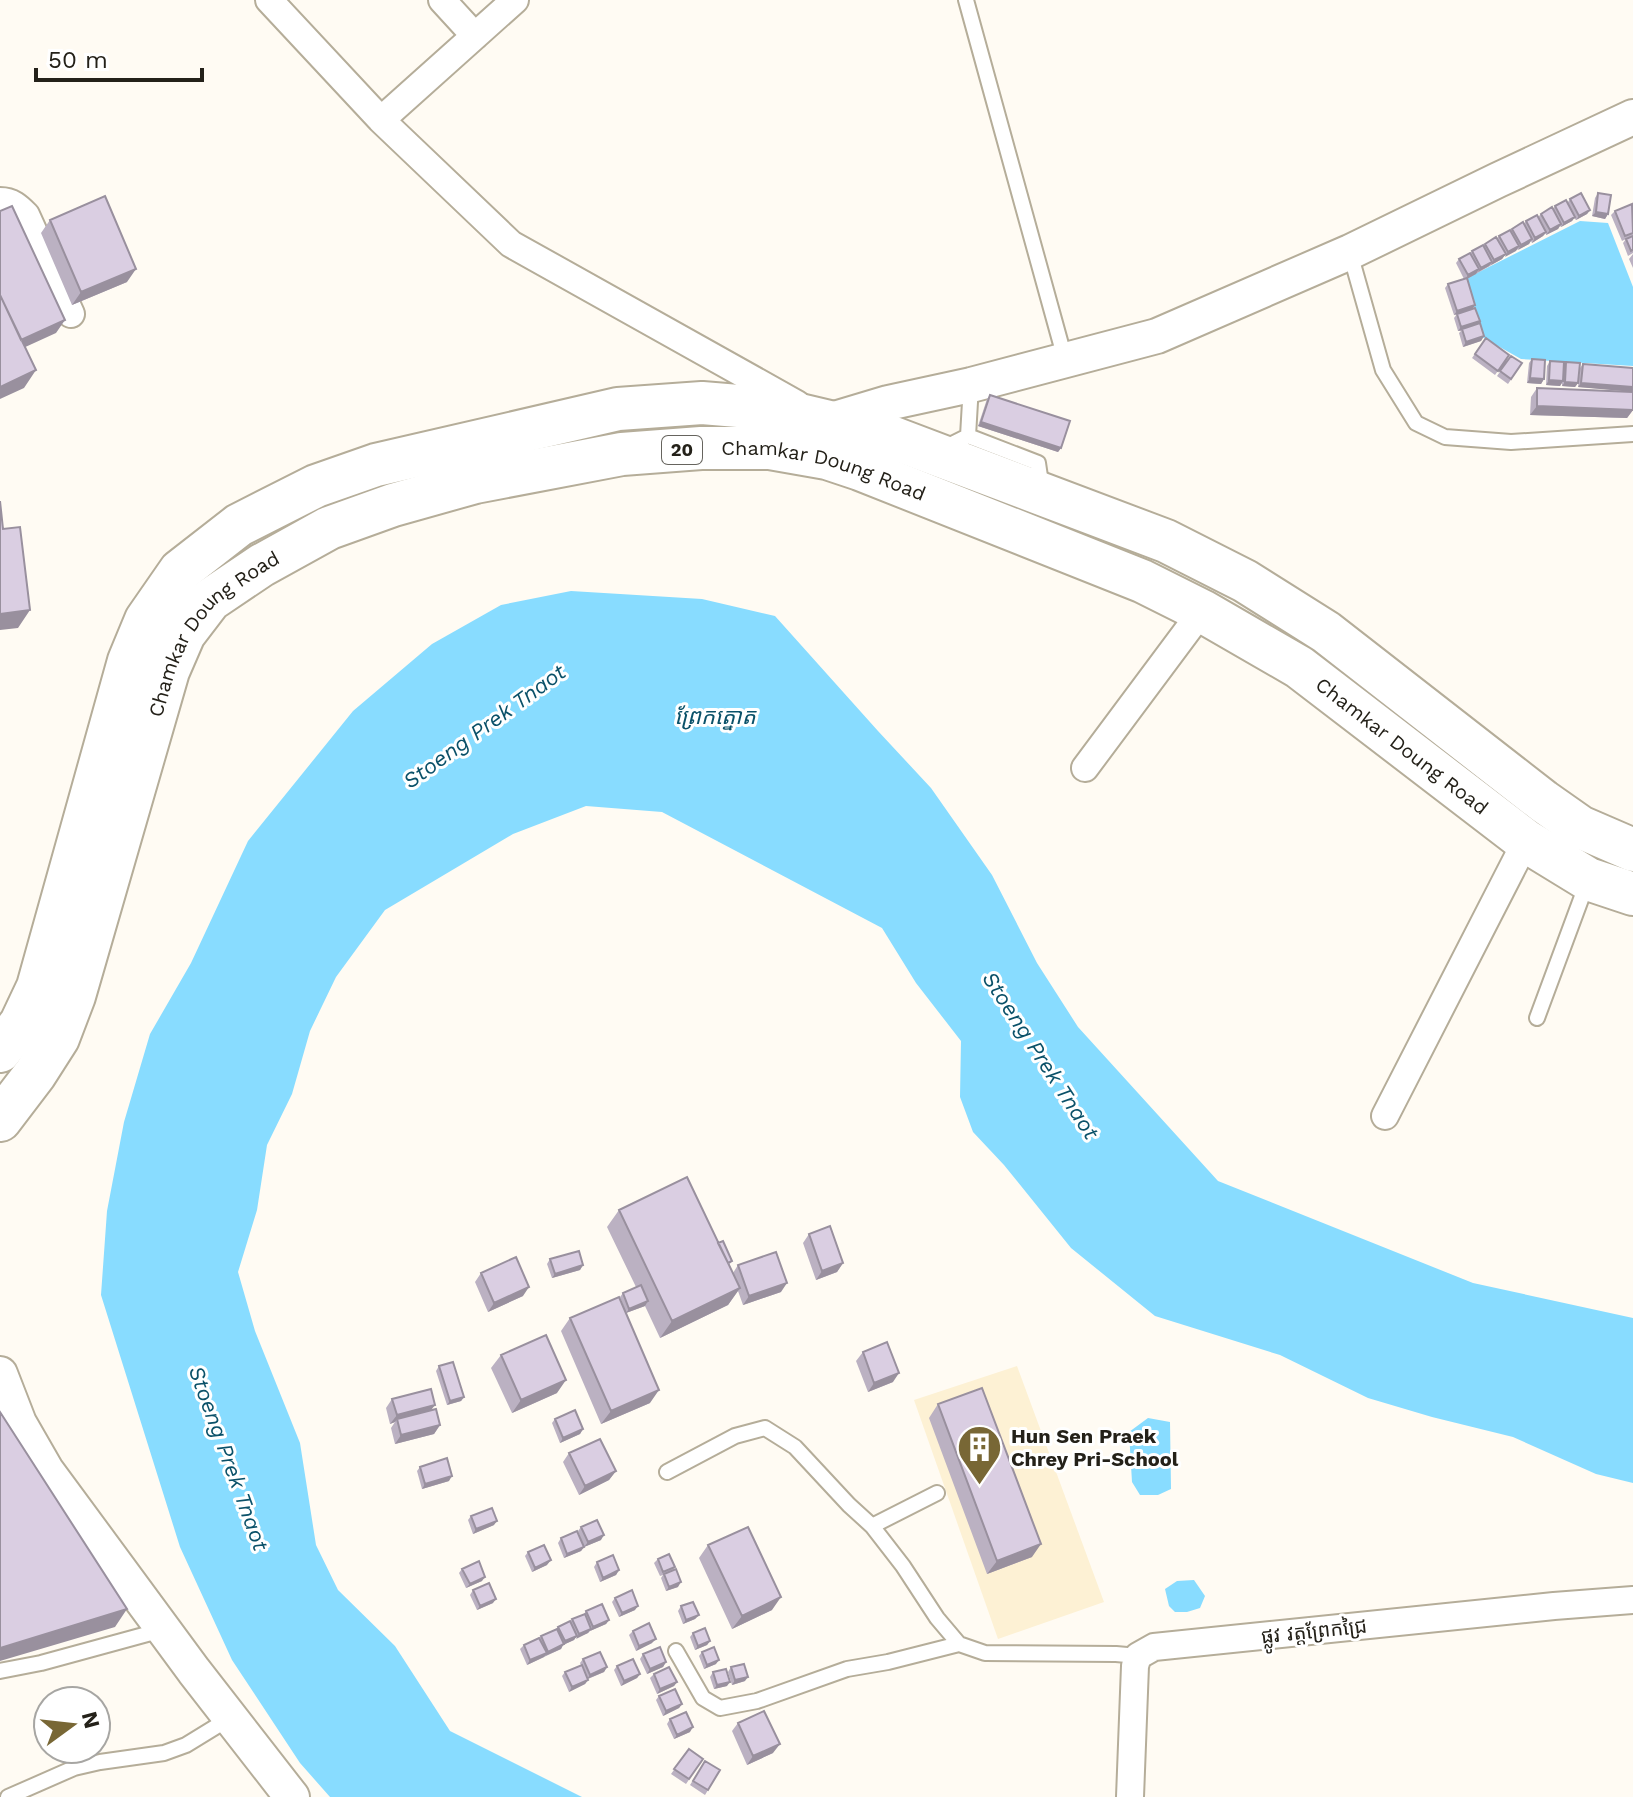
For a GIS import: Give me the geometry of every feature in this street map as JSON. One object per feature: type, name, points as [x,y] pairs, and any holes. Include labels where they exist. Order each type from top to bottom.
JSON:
[{"type":"main road","name":"Chamkar Doung Road","points":[[0,1120],[58,1038],[74,996],[168,671],[184,634],[210,600],[262,565],[329,528],[393,505],[470,463],[618,409],[702,403],[774,409],[827,439],[860,469],[1142,581],[1202,611],[1299,667],[1526,841],[1588,879],[1633,894]]},
{"type":"main road","name":"Chamkar Doung Road","points":[[827,439],[888,436],[951,445],[1042,494],[1166,541],[1245,581],[1326,632],[1567,818],[1580,827],[1633,850]]},
{"type":"main road","name":"Chamkar Doung Road","points":[[0,1051],[21,1023],[38,987],[129,661],[146,620],[180,571],[239,525],[316,486],[376,465],[470,463]]},
{"type":"street","points":[[269,0],[381,120],[511,244],[747,377],[827,439],[888,403],[971,385],[1157,336],[1350,252],[1633,117]]},
{"type":"street","points":[[442,0],[475,36]]},
{"type":"street","points":[[381,120],[515,0]]},
{"type":"street","points":[[0,201],[7,201],[26,215],[71,314]]},
{"type":"street","points":[[1085,768],[1202,611]]},
{"type":"street","points":[[1385,1116],[1526,841]]},
{"type":"street","points":[[0,1374],[19,1423],[46,1470],[292,1797]]},
{"type":"street","name":"ផ្លូវ វត្តព្រែកជ្រៃ","points":[[1138,1656],[1154,1647],[1633,1600]]},
{"type":"street","points":[[1130,1797],[1135,1666],[1138,1656]]},
{"type":"lane","points":[[966,0],[1065,360]]},
{"type":"lane","points":[[1350,252],[1383,370],[1416,423],[1445,437],[1511,442],[1633,434]]},
{"type":"lane","points":[[951,445],[971,385]]},
{"type":"lane","points":[[1537,1018],[1588,879]]},
{"type":"lane","points":[[667,1472],[735,1436],[765,1428],[795,1447],[872,1526],[959,1644],[985,1653],[1138,1656]]},
{"type":"lane","points":[[872,1526],[937,1493]]},
{"type":"lane","points":[[0,1671],[164,1630]]},
{"type":"lane","points":[[676,1651],[703,1698],[720,1708],[757,1701],[847,1669],[959,1644]]},
{"type":"lane","points":[[8,1797],[74,1768],[164,1753],[186,1745],[231,1718]]},
{"type":"shaded area","points":[[1017,1366],[1104,1602],[998,1639],[914,1400]]},
{"type":"water","points":[[1580,221],[1608,223],[1633,287],[1633,366],[1521,359],[1482,337],[1467,278]]},
{"type":"water","name":"ព្រែកត្នោត","points":[[571,591],[702,599],[775,616],[931,788],[992,875],[1037,963],[1078,1027],[1218,1181],[1473,1283],[1633,1318],[1633,1483],[1596,1474],[1513,1437],[1368,1398],[1280,1355],[1155,1316],[1071,1248],[973,1132],[960,1097],[961,1041],[916,983],[882,928],[662,812],[586,806],[513,834],[385,910],[336,977],[310,1031],[292,1094],[267,1145],[257,1210],[238,1272],[255,1331],[300,1443],[316,1545],[338,1590],[395,1646],[450,1731],[582,1797],[330,1797],[300,1763],[232,1660],[180,1547],[101,1295],[107,1211],[124,1122],[150,1034],[191,963],[248,841],[353,711],[432,644],[501,605]]},
{"type":"water","points":[[1148,1418],[1170,1422],[1171,1489],[1158,1495],[1140,1495],[1132,1482],[1129,1432]]},
{"type":"water","points":[[1194,1580],[1205,1596],[1200,1608],[1175,1612],[1169,1606],[1165,1589],[1177,1581]]},
{"type":"building","points":[[1581,193],[1590,210],[1579,216],[1570,199]]},
{"type":"building","points":[[1598,193],[1611,195],[1608,214],[1596,212]]},
{"type":"building","points":[[105,196],[136,269],[81,292],[50,220]]},
{"type":"building","points":[[1566,200],[1575,217],[1564,223],[1555,206]]},
{"type":"building","points":[[1632,204],[1633,233],[1625,236],[1615,211]]},
{"type":"building","points":[[12,206],[65,320],[21,340],[0,295],[0,211]]},
{"type":"building","points":[[1552,207],[1561,224],[1550,230],[1541,214]]},
{"type":"building","points":[[1537,215],[1546,232],[1535,238],[1526,221]]},
{"type":"building","points":[[1523,222],[1532,239],[1521,245],[1512,229]]},
{"type":"building","points":[[1510,230],[1519,246],[1508,252],[1499,236]]},
{"type":"building","points":[[1633,236],[1633,250],[1631,251],[1626,239]]},
{"type":"building","points":[[1496,237],[1506,254],[1494,260],[1485,244]]},
{"type":"building","points":[[1483,245],[1492,262],[1481,268],[1472,251]]},
{"type":"building","points":[[1470,253],[1479,269],[1468,275],[1459,259]]},
{"type":"building","points":[[1467,278],[1475,305],[1457,311],[1448,284]]},
{"type":"building","points":[[0,295],[36,370],[0,387]]},
{"type":"building","points":[[1475,308],[1480,321],[1461,327],[1457,314]]},
{"type":"building","points":[[1480,323],[1484,336],[1466,342],[1462,329]]},
{"type":"building","points":[[1486,338],[1509,355],[1498,371],[1475,354]]},
{"type":"building","points":[[1511,356],[1522,363],[1511,379],[1500,371]]},
{"type":"building","points":[[1532,359],[1545,360],[1544,379],[1530,378]]},
{"type":"building","points":[[1550,361],[1564,362],[1563,381],[1549,380]]},
{"type":"building","points":[[1566,362],[1580,363],[1578,383],[1565,382]]},
{"type":"building","points":[[1583,364],[1633,368],[1633,387],[1581,383]]},
{"type":"building","points":[[1537,388],[1633,392],[1633,410],[1537,406]]},
{"type":"building","points":[[990,395],[1070,421],[1061,448],[981,422]]},
{"type":"building","points":[[0,501],[3,529],[20,527],[30,610],[0,614]]},
{"type":"building","points":[[687,1177],[740,1288],[672,1321],[619,1210]]},
{"type":"building","points":[[830,1226],[843,1263],[822,1271],[809,1234]]},
{"type":"building","points":[[723,1241],[732,1261],[728,1263],[718,1243]]},
{"type":"building","points":[[579,1251],[583,1265],[555,1274],[550,1259]]},
{"type":"building","points":[[776,1252],[787,1283],[749,1296],[738,1265]]},
{"type":"building","points":[[516,1257],[529,1287],[494,1303],[481,1273]]},
{"type":"building","points":[[641,1285],[648,1301],[629,1309],[623,1293]]},
{"type":"building","points":[[619,1297],[659,1390],[611,1411],[570,1318]]},
{"type":"building","points":[[546,1335],[566,1380],[521,1400],[501,1355]]},
{"type":"building","points":[[887,1342],[899,1373],[874,1383],[863,1352]]},
{"type":"building","points":[[453,1362],[464,1397],[450,1401],[439,1366]]},
{"type":"building","name":"Hun Sen Praek Chrey Pri-School","points":[[982,1388],[1041,1544],[997,1561],[938,1404]]},
{"type":"building","points":[[431,1389],[435,1405],[397,1415],[392,1399]]},
{"type":"building","points":[[436,1409],[440,1425],[401,1435],[397,1419]]},
{"type":"building","points":[[575,1410],[583,1429],[563,1438],[555,1419]]},
{"type":"building","points":[[0,1412],[127,1609],[0,1648]]},
{"type":"building","points":[[600,1439],[616,1471],[585,1486],[569,1453]]},
{"type":"building","points":[[447,1458],[452,1476],[425,1484],[420,1467]]},
{"type":"building","points":[[492,1508],[497,1521],[476,1529],[471,1516]]},
{"type":"building","points":[[597,1520],[604,1535],[588,1542],[581,1527]]},
{"type":"building","points":[[748,1527],[781,1597],[742,1616],[708,1545]]},
{"type":"building","points":[[577,1531],[584,1547],[567,1554],[561,1538]]},
{"type":"building","points":[[544,1545],[551,1560],[535,1568],[528,1552]]},
{"type":"building","points":[[669,1554],[675,1567],[663,1572],[658,1559]]},
{"type":"building","points":[[613,1555],[619,1570],[603,1578],[597,1562]]},
{"type":"building","points":[[479,1561],[485,1577],[470,1584],[462,1569]]},
{"type":"building","points":[[676,1569],[681,1582],[669,1587],[664,1574]]},
{"type":"building","points":[[489,1583],[496,1599],[480,1606],[473,1590]]},
{"type":"building","points":[[632,1590],[638,1606],[622,1613],[615,1598]]},
{"type":"building","points":[[693,1602],[699,1615],[686,1620],[681,1606]]},
{"type":"building","points":[[602,1604],[609,1620],[593,1627],[586,1611]]},
{"type":"building","points":[[585,1614],[591,1629],[579,1634],[572,1619]]},
{"type":"building","points":[[570,1621],[577,1636],[565,1641],[558,1627]]},
{"type":"building","points":[[649,1623],[656,1639],[639,1646],[633,1631]]},
{"type":"building","points":[[705,1628],[710,1641],[698,1646],[693,1633]]},
{"type":"building","points":[[557,1629],[564,1644],[548,1652],[541,1636]]},
{"type":"building","points":[[539,1638],[547,1653],[530,1660],[524,1645]]},
{"type":"building","points":[[660,1647],[666,1662],[650,1669],[643,1654]]},
{"type":"building","points":[[714,1647],[719,1660],[707,1665],[702,1652]]},
{"type":"building","points":[[600,1652],[607,1667],[590,1675],[583,1659]]},
{"type":"building","points":[[633,1659],[640,1674],[624,1681],[617,1666]]},
{"type":"building","points":[[744,1664],[748,1677],[735,1680],[731,1667]]},
{"type":"building","points":[[582,1665],[588,1680],[572,1687],[565,1672]]},
{"type":"building","points":[[669,1667],[677,1682],[660,1689],[654,1674]]},
{"type":"building","points":[[726,1669],[730,1682],[717,1685],[713,1672]]},
{"type":"building","points":[[675,1689],[682,1704],[666,1711],[659,1696]]},
{"type":"building","points":[[764,1711],[780,1744],[753,1756],[738,1723]]},
{"type":"building","points":[[686,1712],[693,1727],[677,1735],[670,1719]]},
{"type":"building","points":[[689,1749],[703,1759],[689,1779],[674,1769]]},
{"type":"building","points":[[705,1761],[720,1770],[708,1790],[693,1781]]},
{"type":"place","name":"Hun Sen Praek Chrey Pri-School","points":[[980,1487]]},
{"type":"water label","name":"Stoeng Prek Tnaot","points":[[484,726]]},
{"type":"water label","name":"Stoeng Prek Tnaot","points":[[1041,1055]]},
{"type":"water label","name":"Stoeng Prek Tnaot","points":[[229,1458]]}]
